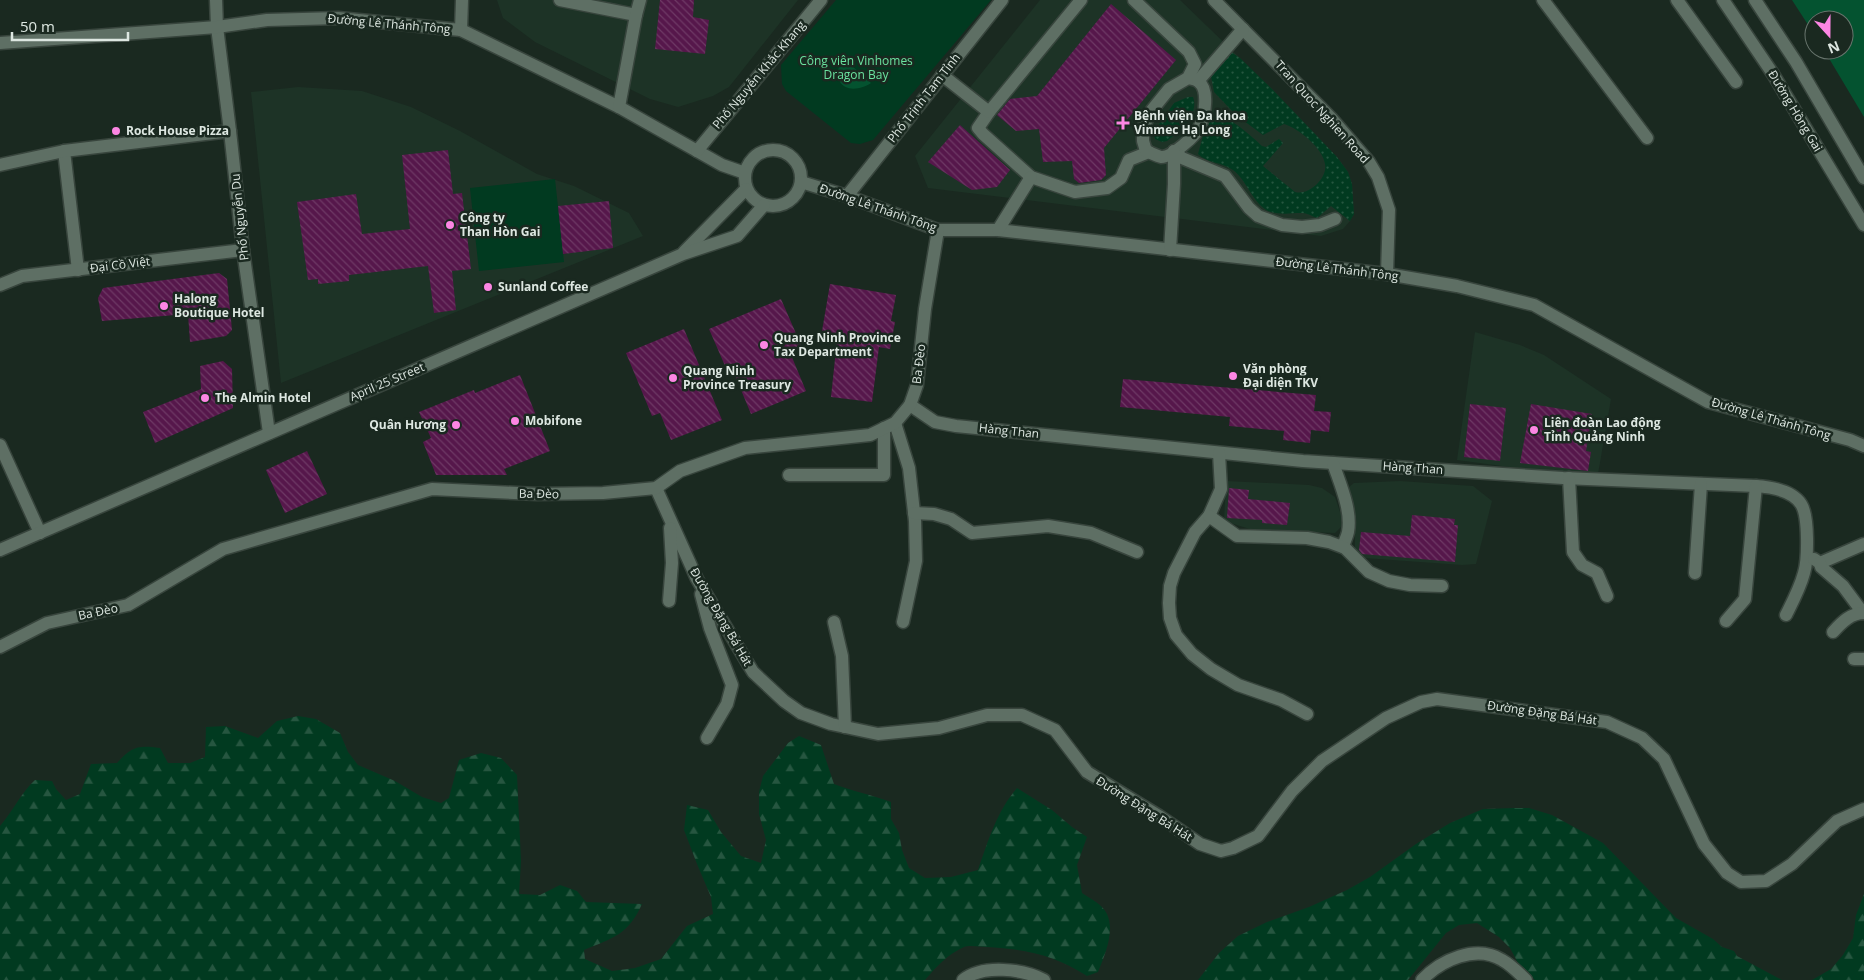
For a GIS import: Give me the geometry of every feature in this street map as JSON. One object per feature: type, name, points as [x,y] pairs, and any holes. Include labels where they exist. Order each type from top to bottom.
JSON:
[{"type":"street","name":"Phố Nguyễn Du","points":[[216,0],[217,27],[243,250],[269,433]]},
{"type":"street","points":[[461,30],[462,0]]},
{"type":"street","points":[[560,0],[612,5],[636,15]]},
{"type":"street","points":[[619,107],[640,0]]},
{"type":"street","name":"Phố Nguyễn Khắc Khang","points":[[697,151],[821,0]]},
{"type":"street","name":"Phố Trịnh Tam Tỉnh","points":[[847,196],[1002,0]]},
{"type":"street","points":[[1080,0],[978,128],[1031,177],[1075,192],[1107,188],[1121,178],[1128,160],[1149,152]]},
{"type":"street","points":[[1134,0],[1189,52],[1195,64],[1193,79]]},
{"type":"street","name":"Tran Quoc Nghien Road","points":[[1214,0],[1331,118],[1369,162],[1378,177],[1389,210],[1387,274]]},
{"type":"street","points":[[1543,0],[1647,138]]},
{"type":"street","points":[[1677,0],[1736,82]]},
{"type":"street","name":"Đường Hồng Gai","points":[[1755,0],[1796,62],[1864,178]]},
{"type":"street","name":"Đường Hồng Gai","points":[[1726,1],[1773,74],[1864,225]]},
{"type":"street","name":"Đường Lê Thánh Tông","points":[[0,42],[217,27],[267,20],[338,18],[461,30],[619,107],[722,165],[745,173]]},
{"type":"street","points":[[1193,79],[1204,89],[1204,115],[1200,128],[1174,151],[1162,157],[1146,151],[1142,141],[1143,127],[1152,110],[1169,89],[1193,79],[1243,28]]},
{"type":"street","points":[[942,76],[989,112]]},
{"type":"street","points":[[0,165],[64,151],[230,131]]},
{"type":"street","points":[[765,150],[782,150],[795,160],[801,174],[801,182],[794,197],[788,202],[772,206],[764,205],[756,201],[746,189],[745,173],[752,158],[758,154],[765,150]]},
{"type":"street","points":[[64,151],[78,270]]},
{"type":"street","points":[[1174,151],[1182,158],[1225,176],[1249,208],[1258,216],[1282,225],[1302,227],[1320,225],[1335,219]]},
{"type":"street","points":[[1170,250],[1174,151]]},
{"type":"street","points":[[998,230],[1031,177]]},
{"type":"street","name":"Đường Lê Thánh Tông","points":[[801,182],[847,196],[938,230],[998,230],[1387,274],[1457,286],[1534,305],[1708,402],[1850,440],[1864,446]]},
{"type":"street","points":[[683,254],[746,189]]},
{"type":"street","name":"April 25 Street","points":[[0,550],[683,254],[737,236],[764,205]]},
{"type":"street","name":"Ba Đèo","points":[[0,647],[47,622],[128,605],[223,550],[432,489],[537,494],[603,493],[656,488],[680,471],[745,448],[870,435],[890,426],[910,405],[918,385],[925,309],[938,230]]},
{"type":"street","name":"Đại Cồ Việt","points":[[0,285],[22,276],[243,250]]},
{"type":"street","name":"Hàng Than","points":[[910,405],[935,422],[956,426],[1219,452],[1333,463],[1569,478],[1756,486],[1784,490],[1801,504],[1807,522],[1805,570],[1799,589],[1786,615]]},
{"type":"street","points":[[789,474],[884,474],[890,426]]},
{"type":"street","points":[[890,426],[909,468],[914,513],[916,562],[903,622]]},
{"type":"street","points":[[1850,440],[1864,436]]},
{"type":"street","points":[[0,445],[40,533]]},
{"type":"street","points":[[1219,452],[1221,489],[1209,516],[1195,532],[1174,573],[1170,586],[1170,618],[1176,635],[1192,654],[1238,685],[1281,700],[1307,714]]},
{"type":"street","points":[[1333,463],[1344,495],[1348,518],[1348,532],[1343,547]]},
{"type":"street","points":[[1569,478],[1573,552],[1582,565],[1597,573],[1607,596]]},
{"type":"street","points":[[1695,573],[1701,484]]},
{"type":"street","points":[[1726,621],[1746,599],[1756,486]]},
{"type":"street","name":"Đường Đặng Bá Hát","points":[[656,488],[697,579],[753,672],[784,701],[801,713],[831,724],[878,734],[939,728],[988,715],[1022,715],[1055,730],[1087,772],[1159,816],[1200,844],[1221,850],[1233,848],[1258,836],[1292,791],[1322,761],[1386,718],[1421,702],[1438,699],[1607,722],[1642,738],[1664,759],[1704,844],[1727,873],[1741,882],[1766,880],[1792,864],[1837,821],[1864,809]]},
{"type":"street","points":[[914,513],[934,514],[951,519],[972,533],[1048,526],[1090,533],[1136,552]]},
{"type":"street","points":[[1209,516],[1237,536],[1307,538],[1330,542],[1343,547],[1369,572],[1389,580],[1410,585],[1442,586]]},
{"type":"street","points":[[669,601],[672,563],[670,520]]},
{"type":"street","points":[[1820,563],[1864,544]]},
{"type":"street","points":[[1806,553],[1820,563],[1821,567],[1853,598],[1864,613]]},
{"type":"street","points":[[697,579],[710,628],[732,686],[726,704],[707,738]]},
{"type":"street","points":[[1833,632],[1855,613],[1864,613]]},
{"type":"street","points":[[834,622],[842,656],[845,727]]},
{"type":"street","points":[[1422,980],[1430,971],[1445,961],[1461,956],[1482,954],[1501,959],[1526,980]]},
{"type":"street","points":[[963,980],[985,971],[1005,969],[1026,973],[1044,980]]},
{"type":"shaded area","points":[[497,0],[798,0],[729,87],[713,96],[678,107],[650,99],[535,42],[503,18]]},
{"type":"shaded area","name":"Bệnh viện Đa khoa Vinmec Hạ Long","points":[[1040,0],[1180,0],[1273,90],[1337,157],[1348,172],[1352,184],[1354,214],[1350,221],[1343,229],[1321,236],[928,188],[915,156]]},
{"type":"shaded area","points":[[1792,0],[1864,0],[1864,117],[1830,60],[1854,60],[1854,10],[1804,10],[1804,19]]},
{"type":"shaded area","points":[[842,57],[871,83],[854,89],[845,87],[839,80],[838,74]]},
{"type":"shaded area","name":"Công ty Than Hòn Gai","points":[[298,87],[362,91],[411,107],[460,131],[537,174],[574,186],[629,213],[643,236],[281,383],[251,92]]},
{"type":"shaded area","name":"Liên đoàn Lao động Tỉnh Quảng Ninh","points":[[1475,332],[1520,345],[1544,355],[1611,399],[1598,474],[1553,473],[1457,460]]},
{"type":"shaded area","points":[[1226,481],[1309,485],[1322,488],[1335,497],[1341,515],[1342,526],[1335,533],[1253,530],[1224,521]]},
{"type":"shaded area","points":[[1400,481],[1473,486],[1492,501],[1476,564],[1462,565],[1364,558],[1355,552],[1355,513],[1349,487],[1354,483]]},
{"type":"green space","name":"Công viên Vinhomes Dragon Bay","points":[[836,0],[991,0],[873,140],[860,144],[851,143],[786,91],[782,84],[781,65]]},
{"type":"green space","points":[[1231,52],[1240,58],[1273,90],[1337,157],[1348,172],[1352,184],[1354,214],[1350,221],[1331,206],[1317,218],[1304,213],[1283,214],[1271,212],[1255,199],[1243,180],[1233,170],[1198,154],[1206,125],[1213,116],[1219,116],[1239,126],[1262,146],[1266,147],[1279,139],[1283,143],[1263,166],[1295,192],[1300,193],[1311,189],[1324,175],[1325,164],[1320,152],[1303,134],[1284,124],[1263,135],[1236,115],[1214,92],[1211,76],[1225,54]]},
{"type":"green space","points":[[1188,97],[1193,97],[1194,103],[1191,116],[1187,122],[1167,141],[1162,142],[1155,139],[1153,133],[1174,103]]},
{"type":"green space","points":[[555,179],[564,262],[479,271],[470,188]]},
{"type":"green space","points":[[298,716],[316,719],[340,733],[348,752],[358,765],[395,781],[422,797],[441,803],[449,798],[459,760],[481,753],[501,758],[517,775],[521,861],[519,894],[540,895],[560,885],[577,891],[586,902],[642,904],[631,923],[619,934],[584,950],[585,959],[612,971],[635,968],[661,959],[687,926],[713,914],[711,897],[684,830],[687,805],[708,810],[721,832],[741,856],[761,863],[766,840],[759,814],[759,792],[763,776],[788,743],[799,736],[821,745],[834,784],[891,802],[891,819],[899,833],[902,850],[909,868],[925,878],[951,877],[978,870],[989,837],[1004,806],[1017,788],[1052,810],[1087,837],[1077,865],[1082,893],[1105,910],[1107,914],[1110,935],[1106,951],[1098,972],[1087,976],[1063,963],[1039,954],[1014,949],[972,946],[964,947],[953,953],[925,980],[0,980],[0,826],[35,780],[52,781],[56,789],[66,800],[80,794],[91,764],[117,763],[131,750],[141,747],[160,748],[168,763],[190,763],[205,757],[206,727],[225,726],[258,738],[277,721]]},
{"type":"green space","points":[[1529,808],[1552,815],[1603,843],[1676,918],[1713,939],[1722,947],[1734,951],[1737,956],[1782,980],[1535,980],[1518,963],[1510,948],[1499,937],[1477,923],[1459,925],[1446,933],[1408,980],[1198,980],[1219,953],[1238,936],[1267,922],[1309,907],[1347,890],[1370,877],[1416,844],[1450,823],[1483,809]]},
{"type":"green space","points":[[1864,894],[1864,980],[1812,980],[1831,969],[1843,955],[1853,938],[1856,915]]},
{"type":"building","points":[[660,0],[694,0],[693,17],[709,20],[705,54],[655,49]]},
{"type":"building","points":[[1111,4],[1176,60],[1104,148],[1106,175],[1101,180],[1079,183],[1074,179],[1072,161],[1043,162],[1039,129],[1016,131],[997,115],[1010,99],[1037,96]]},
{"type":"building","points":[[960,125],[1010,170],[997,187],[972,190],[928,162]]},
{"type":"building","points":[[448,150],[453,194],[462,193],[471,269],[452,271],[456,310],[434,313],[428,266],[349,275],[349,281],[318,284],[318,279],[308,280],[297,202],[356,194],[362,234],[410,229],[402,155]]},
{"type":"building","points":[[609,201],[613,248],[563,254],[558,206]]},
{"type":"building","name":"Halong Boutique Hotel","points":[[219,273],[227,279],[232,330],[226,336],[190,342],[188,314],[102,321],[98,298],[103,288]]},
{"type":"building","points":[[830,284],[896,295],[891,321],[895,322],[890,349],[879,347],[872,402],[831,397],[837,340],[821,337]]},
{"type":"building","points":[[781,299],[801,345],[789,350],[806,391],[751,414],[734,373],[729,375],[709,329]]},
{"type":"building","points":[[684,329],[722,420],[671,440],[660,413],[652,416],[626,353]]},
{"type":"building","name":"The Almin Hotel","points":[[223,361],[232,369],[233,408],[155,443],[143,412],[201,389],[200,366]]},
{"type":"building","points":[[520,375],[550,451],[504,469],[507,475],[436,475],[423,442],[431,438],[419,412],[474,390],[475,393]]},
{"type":"building","points":[[1123,379],[1316,395],[1314,411],[1331,412],[1329,432],[1311,430],[1310,443],[1283,440],[1284,431],[1229,426],[1230,417],[1120,407]]},
{"type":"building","points":[[1470,404],[1506,408],[1500,461],[1464,457]]},
{"type":"building","points":[[1531,404],[1592,414],[1586,451],[1591,452],[1588,471],[1520,463]]},
{"type":"building","points":[[307,451],[327,494],[285,513],[266,470]]},
{"type":"building","points":[[1229,488],[1249,490],[1248,499],[1290,503],[1287,525],[1262,523],[1262,520],[1227,518]]},
{"type":"building","points":[[1412,515],[1455,519],[1454,525],[1458,525],[1455,562],[1362,554],[1359,550],[1361,532],[1410,536]]},
{"type":"place","name":"Bệnh viện Đa khoa Vinmec Hạ Long","points":[[1123,123]]},
{"type":"place","name":"Rock House Pizza","points":[[116,131]]},
{"type":"place","name":"Công ty Than Hòn Gai","points":[[450,225]]},
{"type":"place","name":"Sunland Coffee","points":[[488,287]]},
{"type":"place","name":"Halong Boutique Hotel","points":[[164,306]]},
{"type":"place","name":"Quang Ninh Province Tax Department","points":[[764,345]]},
{"type":"place","name":"Văn phòng Đại diện TKV","points":[[1233,376]]},
{"type":"place","name":"Quang Ninh Province Treasury","points":[[673,378]]},
{"type":"place","name":"The Almin Hotel","points":[[205,398]]},
{"type":"place","name":"Mobifone","points":[[515,421]]},
{"type":"place","name":"Quân Hương","points":[[456,425]]},
{"type":"place","name":"Liên đoàn Lao động Tỉnh Quảng Ninh","points":[[1534,430]]}]
